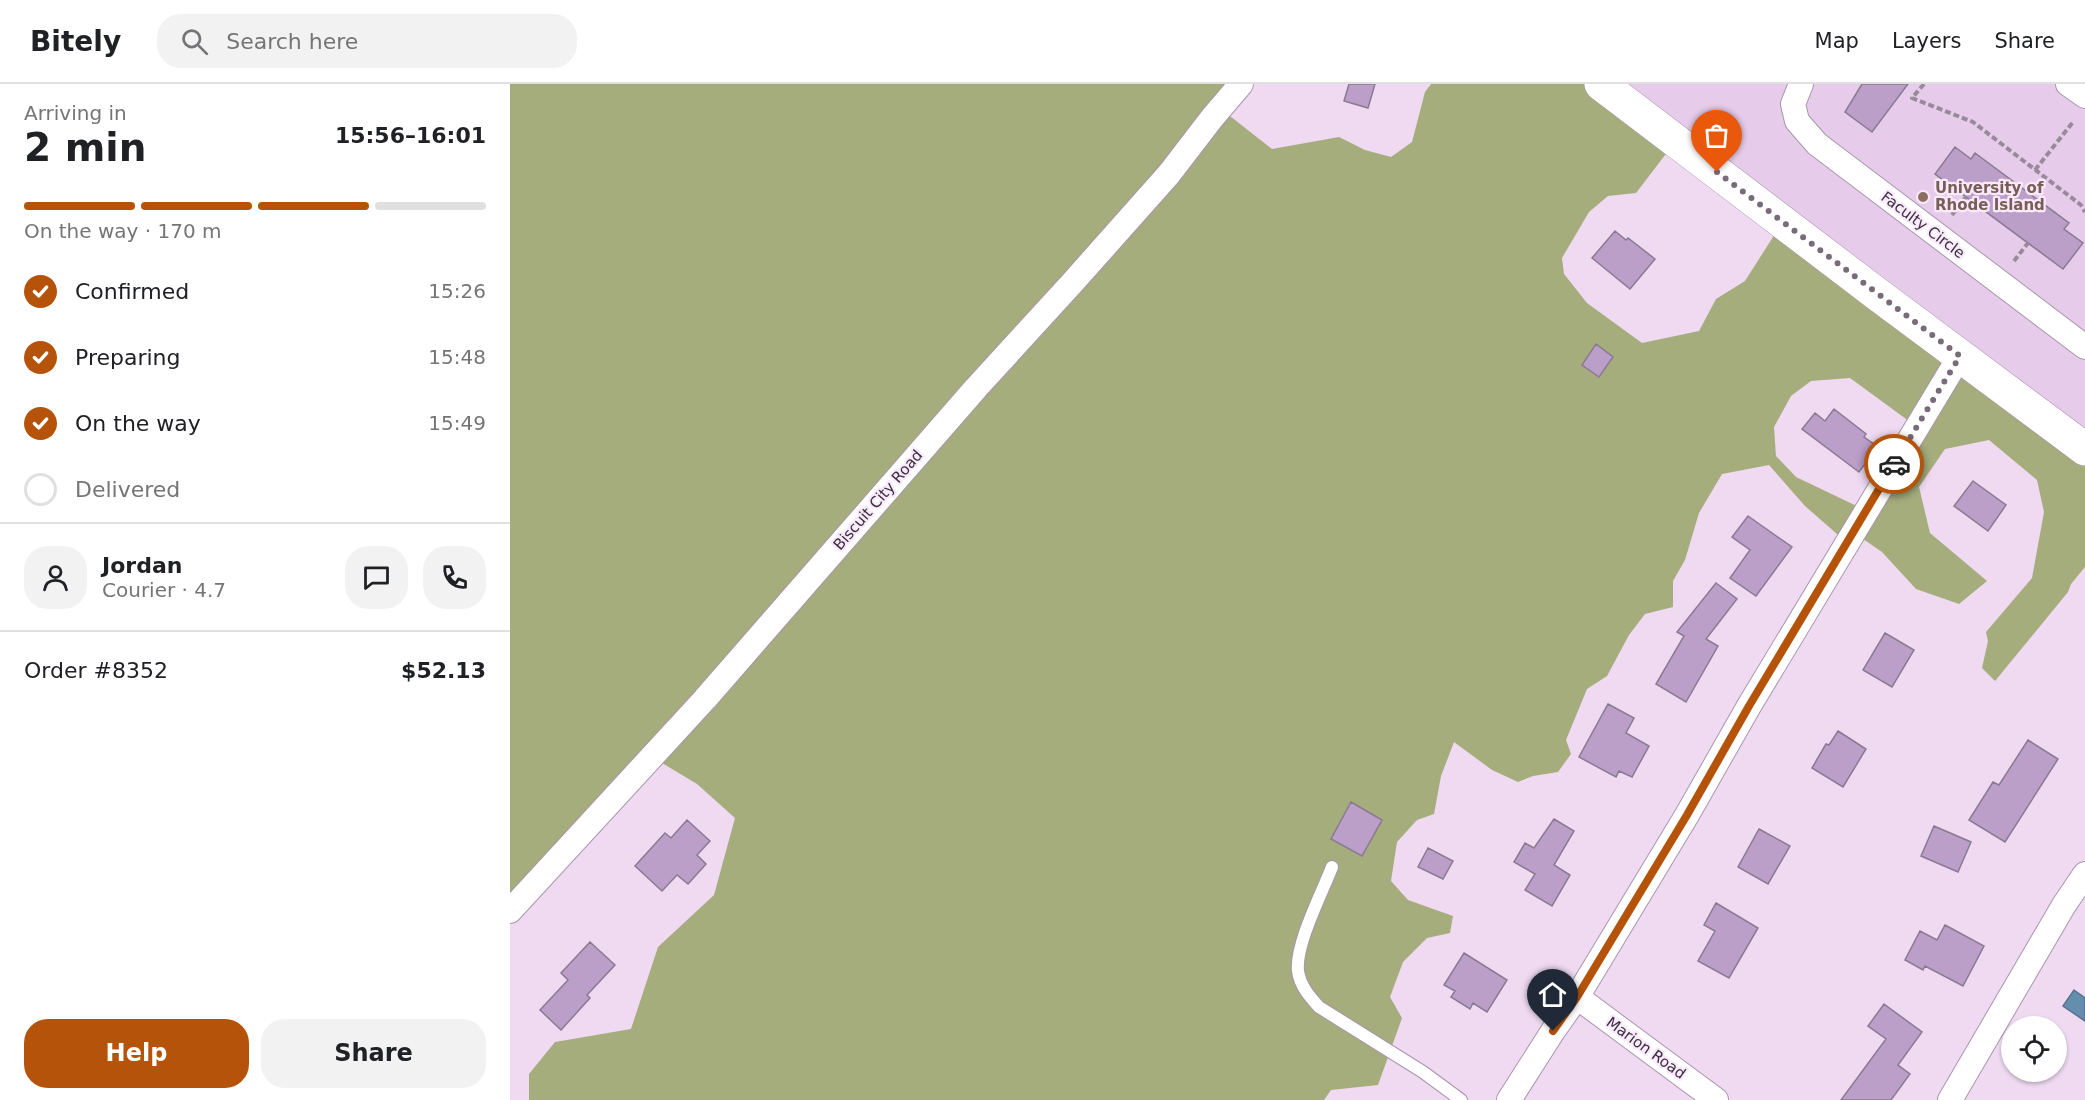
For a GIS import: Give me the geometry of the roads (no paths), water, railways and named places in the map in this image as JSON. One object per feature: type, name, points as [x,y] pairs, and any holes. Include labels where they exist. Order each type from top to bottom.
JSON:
[{"type":"main road","points":[[1601,84],[2085,449]]},
{"type":"street","name":"Biscuit City Road","points":[[510,911],[705,699],[945,423],[1168,174],[1241,84]]},
{"type":"street","name":"Faculty Circle","points":[[1801,84],[1793,104],[1797,121],[1817,144],[2085,347]]},
{"type":"street","points":[[2068,84],[2085,96]]},
{"type":"street","points":[[1509,1100],[1577,997],[1687,815],[1815,595],[1960,356]]},
{"type":"street","points":[[1950,1100],[2064,905],[2085,874]]},
{"type":"street","name":"Marion Road","points":[[1577,997],[1716,1100]]},
{"type":"lane","points":[[1332,867],[1301,943],[1298,970],[1306,993],[1320,1007],[1423,1072],[1461,1100]]},
{"type":"water","points":[[2074,990],[2085,998],[2085,1021],[2063,1006]]},
{"type":"place","name":"University of Rhode Island","points":[[1923,197]]}]
